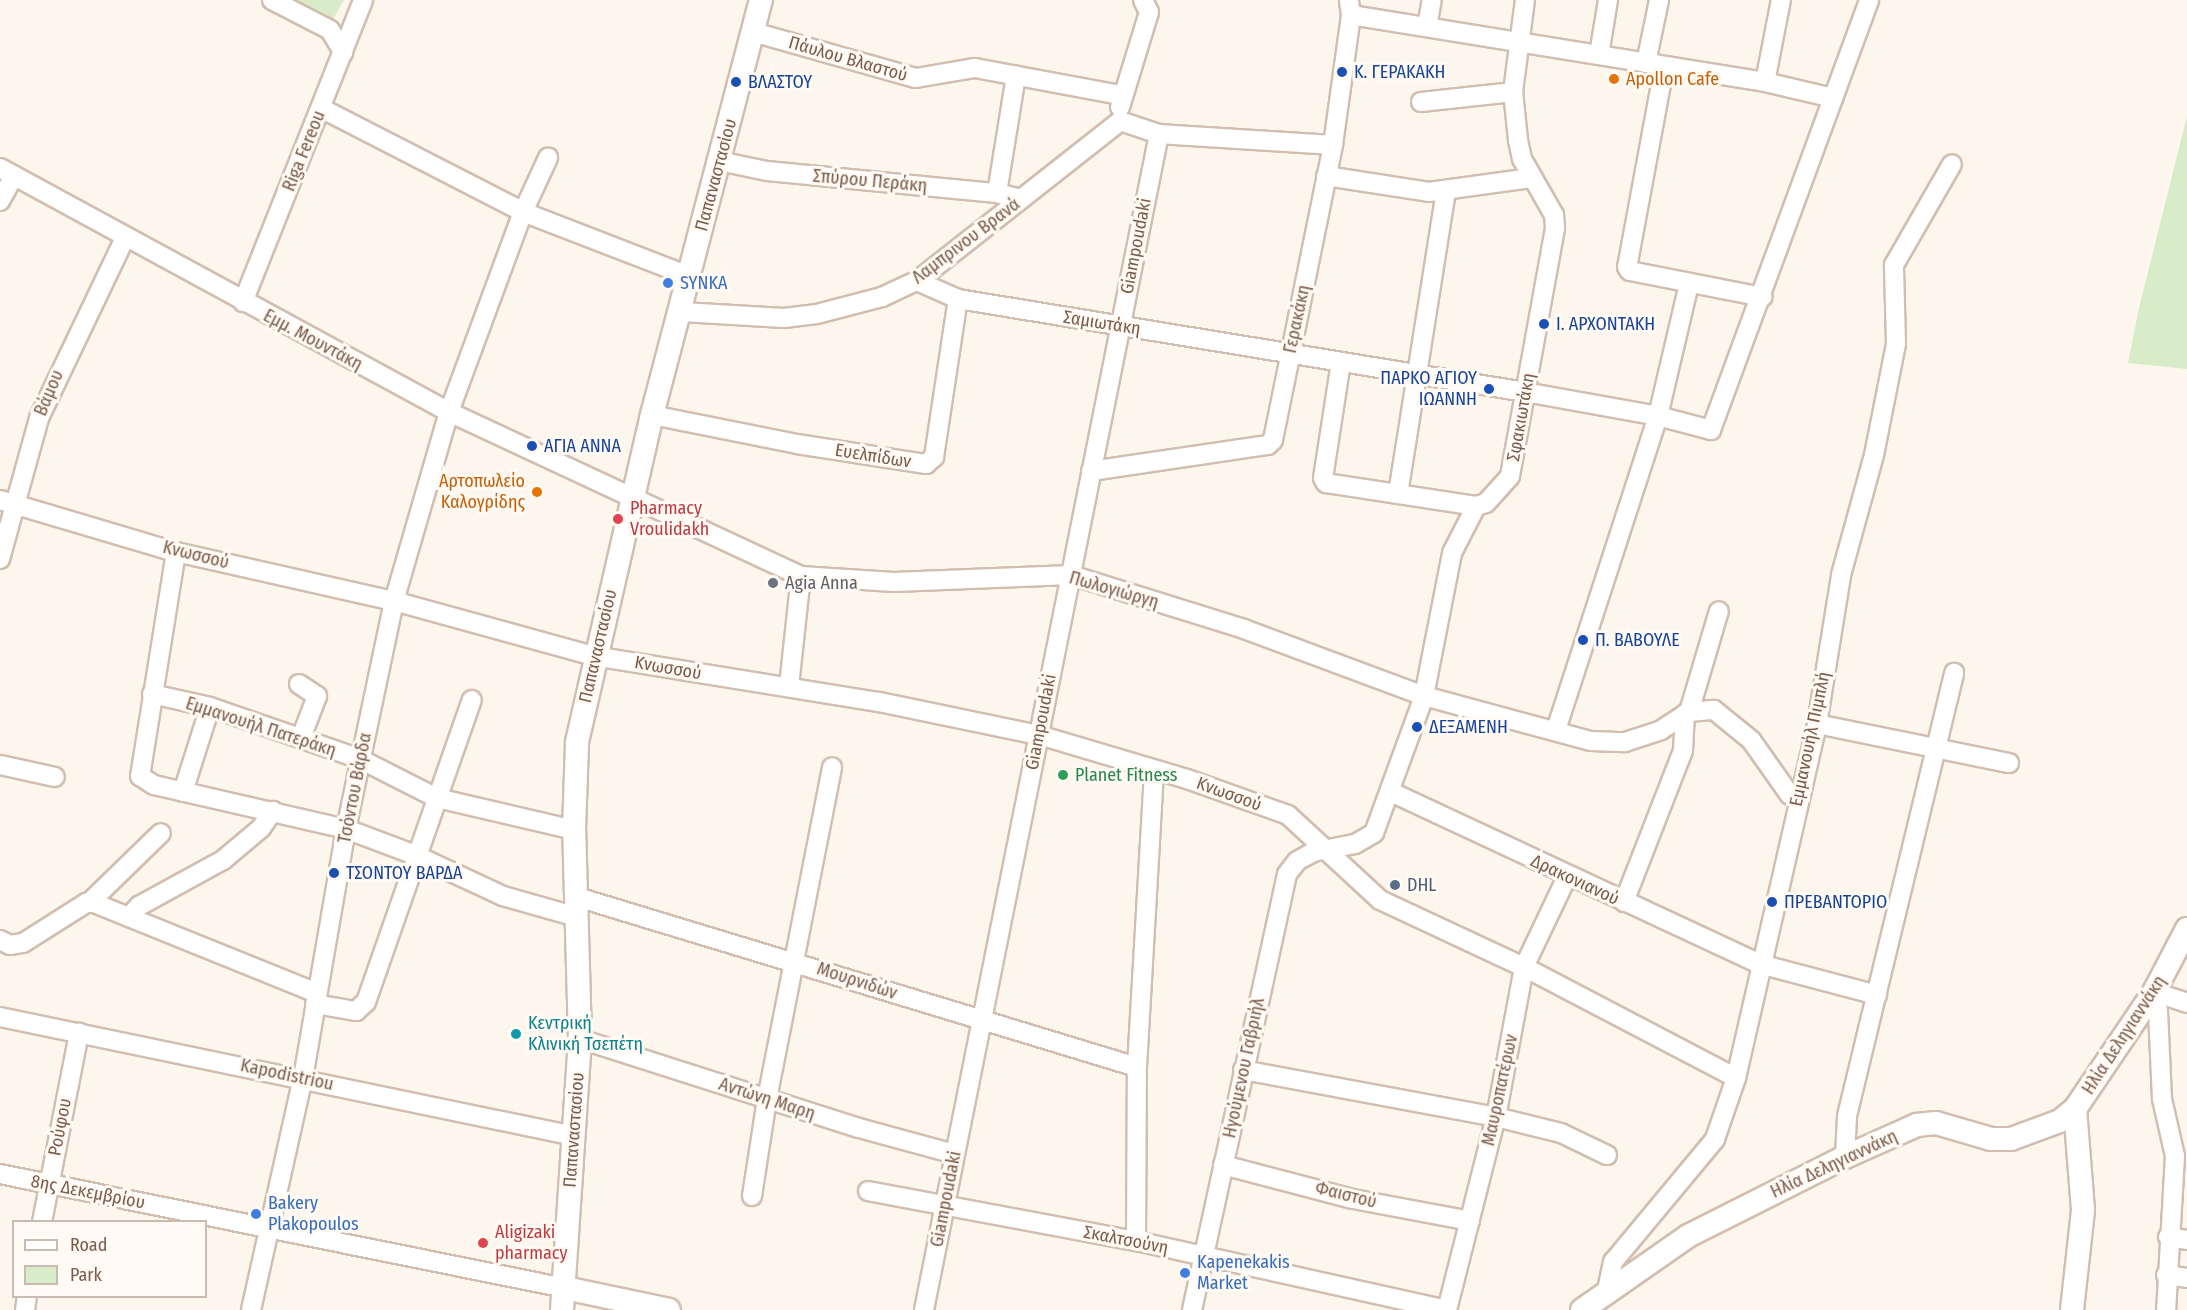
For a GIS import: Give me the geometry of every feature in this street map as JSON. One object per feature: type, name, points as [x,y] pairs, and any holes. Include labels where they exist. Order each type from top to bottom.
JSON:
[{"type":"street","points":[[272,0],[330,30],[343,52]]},
{"type":"street","name":"Riga Fereou","points":[[243,302],[363,0]]},
{"type":"street","name":"Παπαναστασίου","points":[[563,1299],[580,1039],[574,830],[578,742],[594,656],[652,415],[682,312],[689,276],[761,0]]},
{"type":"street","points":[[1143,0],[1149,12],[1120,95],[1120,121],[1159,134],[1333,145]]},
{"type":"street","points":[[1427,27],[1432,0]]},
{"type":"street","name":"Σφακιωτάκη","points":[[1326,849],[1355,844],[1374,833],[1391,792],[1424,696],[1452,553],[1476,506],[1486,503],[1510,476],[1555,228],[1554,215],[1531,178],[1518,140],[1513,92],[1518,40],[1526,0]]},
{"type":"street","points":[[1599,55],[1608,0]]},
{"type":"street","points":[[1646,63],[1659,0]]},
{"type":"street","points":[[1765,82],[1781,0]]},
{"type":"street","points":[[1664,68],[1627,267],[1630,271],[1762,297],[1869,0]]},
{"type":"street","points":[[1350,8],[1427,27],[1518,40],[1664,68],[1765,82],[1833,98]]},
{"type":"street","name":"Γερακάκη","points":[[1091,471],[1268,445],[1273,440],[1333,145],[1350,8]]},
{"type":"street","name":"Πάυλου Βλαστού","points":[[753,32],[916,78],[962,68],[1016,75],[1120,95]]},
{"type":"street","points":[[997,193],[1016,75]]},
{"type":"street","points":[[1421,102],[1513,92]]},
{"type":"street","points":[[321,108],[523,212],[689,276]]},
{"type":"street","name":"Λαμπρινου Βρανά","points":[[682,312],[784,318],[817,314],[872,300],[917,281],[1120,121]]},
{"type":"street","name":"Giampoudaki","points":[[924,1310],[1159,134]]},
{"type":"street","name":"Τσόντου Βάρδα","points":[[251,1310],[303,1078],[346,829],[394,601],[449,412],[523,212],[548,158]]},
{"type":"street","name":"Σπύρου Περάκη","points":[[719,161],[767,171],[997,193],[1022,199]]},
{"type":"street","name":"Εµµανουήλ Πιµπλή","points":[[1607,1290],[1612,1262],[1715,1139],[1736,1078],[1798,797],[1817,724],[1841,575],[1874,455],[1896,344],[1894,265],[1952,164]]},
{"type":"street","points":[[0,201],[7,172]]},
{"type":"street","name":"Εμμ. Μουντάκη","points":[[7,172],[124,238],[449,412],[632,500]]},
{"type":"street","points":[[1326,176],[1400,189],[1446,192],[1462,185],[1531,178]]},
{"type":"street","points":[[1398,494],[1446,192]]},
{"type":"street","name":"Βάμου","points":[[0,559],[6,502],[54,379],[124,238]]},
{"type":"street","name":"Σαμιωτάκη","points":[[917,281],[958,299],[1525,392],[1714,428],[1762,297]]},
{"type":"street","points":[[1557,730],[1658,416],[1689,284]]},
{"type":"street","name":"Ευελπίδων","points":[[652,415],[797,444],[926,464],[934,457],[958,299]]},
{"type":"street","points":[[1341,362],[1324,480],[1476,506]]},
{"type":"street","name":"Πωλογιώργη","points":[[632,500],[801,576],[894,582],[1071,575],[1244,629],[1424,696],[1591,741],[1625,742],[1661,730],[1687,713]]},
{"type":"street","name":"Κνωσσού","points":[[6,502],[176,552],[394,601],[594,656],[789,686],[1039,735],[1187,779],[1287,815],[1326,849],[1361,886],[1380,900],[1524,967],[1736,1078]]},
{"type":"street","points":[[152,694],[176,552]]},
{"type":"street","points":[[789,686],[801,576]]},
{"type":"street","points":[[1624,903],[1683,751],[1687,713],[1719,611]]},
{"type":"street","points":[[1845,1156],[1847,1116],[1934,748],[1954,673]]},
{"type":"street","points":[[299,684],[317,696],[301,738]]},
{"type":"street","name":"Εμμανουήλ Πατεράκη","points":[[152,694],[210,707],[360,759],[437,798],[574,830]]},
{"type":"street","name":"Μουρνιδών","points":[[152,694],[138,772],[154,785],[346,829],[415,855],[503,896],[577,907],[795,961],[1137,1067]]},
{"type":"street","points":[[89,903],[129,917],[316,999],[356,1011],[366,1002],[415,855],[472,700]]},
{"type":"street","points":[[183,792],[210,707]]},
{"type":"street","points":[[1687,713],[1714,710],[1733,722],[1751,740],[1790,795],[1798,797]]},
{"type":"street","points":[[1817,724],[2009,763]]},
{"type":"street","points":[[0,765],[55,777]]},
{"type":"street","points":[[752,1196],[767,1099],[832,767]]},
{"type":"street","points":[[1136,1241],[1137,1067],[1154,771]]},
{"type":"street","name":"Δρακονιανού","points":[[1391,792],[1568,877],[1760,964],[1876,995]]},
{"type":"street","points":[[129,917],[138,906],[223,860],[261,828],[273,811]]},
{"type":"street","points":[[0,940],[10,945],[23,943],[89,903],[161,833]]},
{"type":"street","name":"Ηγούμενου Γαβριήλ","points":[[1192,1310],[1287,874],[1297,861],[1326,849]]},
{"type":"street","name":"Μαυροπατέρων","points":[[1447,1310],[1496,1118],[1524,967],[1568,877]]},
{"type":"street","name":"Ηλία Δεληγιαννάκη","points":[[2075,1109],[2154,992],[2187,928]]},
{"type":"street","points":[[2154,992],[2187,1003]]},
{"type":"street","points":[[2154,992],[2158,1011],[2158,1070],[2181,1171],[2168,1237],[2166,1310]]},
{"type":"street","name":"Kapodistriou","points":[[0,1017],[574,1136]]},
{"type":"street","name":"Ρούφου","points":[[42,1220],[79,1034]]},
{"type":"street","name":"Αντώνη Μαρη","points":[[580,1039],[767,1099],[955,1154]]},
{"type":"street","points":[[1243,1070],[1496,1118],[1561,1133],[1607,1155]]},
{"type":"street","points":[[2072,1310],[2083,1210],[2075,1109]]},
{"type":"street","name":"Ηλία ∆εληγιαννάκη","points":[[1582,1310],[1607,1290],[1688,1236],[1845,1156],[1917,1125],[1936,1123],[1991,1139],[2011,1139],[2041,1130],[2075,1109]]},
{"type":"street","name":"Φαιστού","points":[[1223,1165],[1353,1198],[1470,1221]]},
{"type":"street","name":"8ης Δεκεμβρίου","points":[[0,1174],[268,1226],[563,1299]]},
{"type":"street","name":"Σκαλτσούνη","points":[[867,1191],[1136,1241],[1447,1310]]},
{"type":"street","points":[[2168,1237],[2187,1240]]},
{"type":"street","points":[[2166,1275],[2187,1278]]},
{"type":"street","points":[[563,1299],[669,1310]]},
{"type":"green space","points":[[291,0],[344,0],[332,21]]},
{"type":"green space","points":[[2187,116],[2187,369],[2128,363],[2139,308]]},
{"type":"place","name":"Κ. ΓΕΡΑΚΑΚΗ","points":[[1342,72]]},
{"type":"place","name":"Apollon Cafe","points":[[1614,79]]},
{"type":"place","name":"ΒΛΑΣΤΟΥ","points":[[736,82]]},
{"type":"place","name":"SYNKA","points":[[668,283]]},
{"type":"place","name":"Ι. ΑΡΧΟΝΤΑΚΗ","points":[[1544,324]]},
{"type":"place","name":"ΠΑΡΚΟ ΑΓΙΟΥ ΙΩΑΝΝΗ","points":[[1489,389]]},
{"type":"place","name":"ΑΓΙΑ ΑΝΝΑ","points":[[532,446]]},
{"type":"place","name":"Αρτοπωλείο Καλογρίδης","points":[[537,492]]},
{"type":"place","name":"Pharmacy Vroulidakh","points":[[618,519]]},
{"type":"place","name":"Agia Anna","points":[[773,583]]},
{"type":"place","name":"Π. ΒΑΒΟΥΛΕ","points":[[1583,640]]},
{"type":"place","name":"ΔΕΞΑΜΕΝΗ","points":[[1417,727]]},
{"type":"place","name":"Planet Fitness","points":[[1063,775]]},
{"type":"place","name":"ΤΣΟΝΤΟΥ ΒΑΡΔΑ","points":[[334,873]]},
{"type":"place","name":"DHL","points":[[1395,885]]},
{"type":"place","name":"ΠΡΕΒΑΝΤΟΡΙΟ","points":[[1772,902]]},
{"type":"place","name":"Κεντρική Κλινική Τσεπέτη","points":[[516,1034]]},
{"type":"place","name":"Bakery Plakopoulos","points":[[256,1214]]},
{"type":"place","name":"Aligizaki pharmacy","points":[[483,1243]]},
{"type":"place","name":"Kapenekakis Market","points":[[1185,1273]]}]
